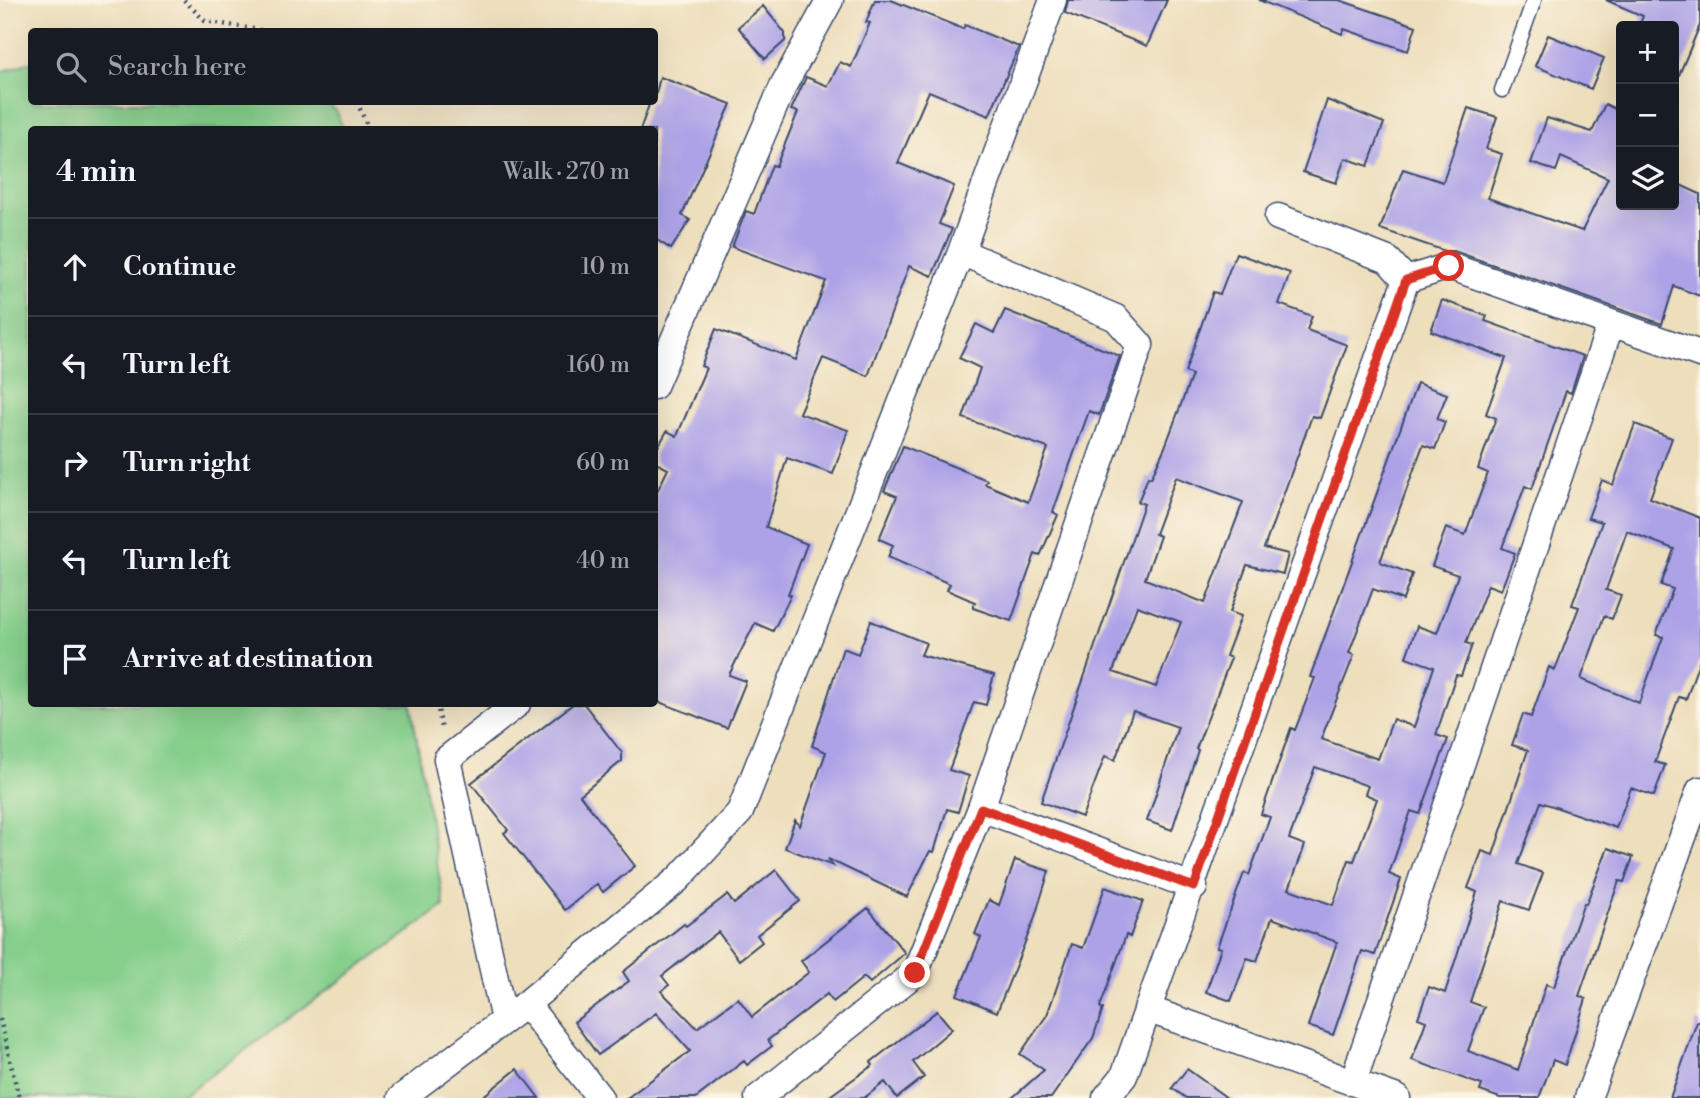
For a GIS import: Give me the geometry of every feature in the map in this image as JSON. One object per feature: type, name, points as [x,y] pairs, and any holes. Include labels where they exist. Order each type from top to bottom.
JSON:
[{"type":"street","points":[[658,377],[784,84],[830,0]]},
{"type":"street","points":[[401,1098],[526,1004],[678,879],[740,812],[961,252],[1053,0]]},
{"type":"street","points":[[1278,217],[1388,260],[1406,280]]},
{"type":"street","points":[[758,1098],[915,973],[981,808],[1140,345],[1116,318],[961,252]]},
{"type":"street","points":[[1406,280],[1449,266],[1700,354]]},
{"type":"street","points":[[1106,1098],[1124,1076],[1194,887],[1406,280]]},
{"type":"street","points":[[1353,1082],[1611,323]]},
{"type":"street","points":[[504,1020],[447,759],[513,707]]},
{"type":"street","points":[[1588,1098],[1700,790]]},
{"type":"street","points":[[981,808],[1194,887]]},
{"type":"street","points":[[526,1004],[600,1098]]},
{"type":"street","points":[[1147,1009],[1397,1098]]},
{"type":"lane","points":[[1502,90],[1534,0]]},
{"type":"path","points":[[184,0],[205,21],[247,28]]},
{"type":"path","points":[[358,105],[367,126]]},
{"type":"path","points":[[0,1019],[19,1098]]},
{"type":"green space","points":[[28,63],[28,105],[329,105],[337,112],[342,126],[28,126],[28,707],[411,707],[444,906],[179,1098],[0,1098],[0,72]]},
{"type":"building","points":[[875,0],[891,0],[963,29],[965,25],[1019,47],[989,116],[929,91],[898,163],[954,186],[939,224],[952,229],[932,276],[909,266],[868,376],[823,358],[799,413],[848,430],[833,474],[787,458],[766,527],[807,544],[788,594],[791,595],[773,631],[755,623],[729,675],[746,681],[727,728],[658,702],[658,490],[668,469],[658,464],[658,447],[667,431],[677,436],[706,368],[701,366],[716,329],[796,360],[826,281],[732,247],[746,211],[754,214],[772,165],[776,166],[798,112],[791,110],[806,77],[828,86],[840,62],[851,67],[870,23],[866,22]]},
{"type":"building","points":[[1068,0],[1167,0],[1147,46],[1065,13]]},
{"type":"building","points":[[1259,0],[1339,0],[1416,26],[1408,51],[1344,29],[1342,34]]},
{"type":"building","points":[[1606,0],[1700,0],[1700,25],[1679,75],[1679,21],[1641,21],[1643,16]]},
{"type":"building","points":[[763,6],[785,33],[785,41],[765,59],[738,27]]},
{"type":"building","points":[[1548,35],[1604,58],[1591,89],[1535,66]]},
{"type":"building","points":[[660,77],[731,104],[682,215],[690,220],[671,249],[658,241],[658,126],[641,126],[649,105],[658,105]]},
{"type":"building","points":[[1327,100],[1384,123],[1368,166],[1345,158],[1336,183],[1303,172]]},
{"type":"building","points":[[1605,104],[1616,110],[1616,210],[1679,210],[1679,184],[1700,194],[1700,296],[1674,286],[1662,324],[1454,251],[1445,251],[1380,229],[1403,169],[1443,182],[1468,108],[1497,117],[1486,149],[1502,154],[1488,198],[1582,231],[1608,178],[1561,157],[1556,171],[1531,163],[1547,118],[1592,132]]},
{"type":"building","points":[[1236,253],[1290,273],[1279,304],[1312,316],[1307,330],[1347,345],[1320,418],[1312,416],[1264,548],[1288,554],[1283,574],[1247,565],[1230,612],[1241,616],[1226,656],[1231,658],[1196,749],[1198,750],[1172,830],[1147,821],[1178,727],[1133,711],[1115,760],[1105,756],[1082,817],[1041,802],[1144,504],[1138,502],[1165,447],[1192,375],[1185,372],[1213,292],[1220,294]],"holes":[[[1176,477],[1243,502],[1205,603],[1145,579],[1160,536],[1155,534]],[[1137,606],[1181,622],[1156,687],[1113,672]]]},
{"type":"building","points":[[1442,300],[1487,316],[1485,321],[1583,356],[1571,393],[1566,391],[1532,489],[1525,486],[1502,548],[1515,553],[1501,590],[1488,585],[1466,643],[1472,645],[1461,676],[1456,675],[1436,735],[1448,739],[1420,814],[1411,811],[1389,874],[1401,879],[1375,955],[1362,951],[1333,1035],[1308,1026],[1337,942],[1272,918],[1257,961],[1247,958],[1231,1001],[1206,992],[1221,948],[1217,947],[1244,873],[1249,875],[1270,817],[1261,814],[1291,728],[1295,730],[1315,678],[1310,677],[1417,383],[1447,394],[1437,419],[1445,422],[1435,449],[1423,445],[1380,562],[1412,574],[1403,600],[1373,589],[1349,653],[1354,655],[1321,739],[1378,759],[1393,719],[1414,727],[1434,667],[1406,657],[1417,626],[1437,633],[1458,575],[1432,566],[1446,528],[1465,535],[1488,473],[1478,469],[1496,418],[1486,414],[1506,358],[1431,331]],"holes":[[[1315,767],[1368,786],[1365,794],[1377,799],[1354,861],[1349,860],[1333,905],[1289,889],[1305,845],[1289,839]]]},
{"type":"building","points":[[1005,310],[1120,356],[1099,415],[1089,411],[1053,512],[1058,515],[1040,556],[1035,554],[1011,621],[973,608],[975,602],[947,590],[950,584],[888,557],[893,545],[879,539],[897,496],[884,491],[903,446],[987,480],[985,484],[1028,502],[1048,448],[963,418],[980,368],[959,358],[976,324],[994,333]]},
{"type":"building","points":[[1635,424],[1672,438],[1650,498],[1700,518],[1700,659],[1686,699],[1679,697],[1655,762],[1665,765],[1654,796],[1631,788],[1616,828],[1541,802],[1518,864],[1543,873],[1529,910],[1503,901],[1470,1002],[1484,1007],[1468,1051],[1518,1070],[1546,984],[1554,987],[1584,903],[1586,904],[1608,848],[1633,857],[1624,882],[1619,881],[1579,996],[1586,999],[1565,1065],[1553,1060],[1539,1098],[1500,1098],[1480,1091],[1482,1085],[1412,1060],[1426,1021],[1418,1018],[1429,987],[1445,993],[1477,892],[1468,888],[1482,851],[1493,855],[1528,750],[1512,745],[1523,714],[1531,717],[1549,667],[1555,670],[1579,607],[1572,605],[1602,522],[1588,518],[1602,480],[1613,485]],"holes":[[[1627,531],[1674,549],[1661,585],[1673,589],[1656,635],[1663,637],[1639,703],[1581,679],[1604,616],[1612,619],[1621,595],[1606,590]]]},
{"type":"building","points":[[871,621],[926,643],[921,655],[994,675],[986,705],[974,702],[949,770],[969,776],[958,812],[947,809],[934,852],[930,851],[907,897],[828,859],[833,866],[785,848],[795,820],[800,826],[826,752],[812,746],[843,648],[858,654]]},
{"type":"building","points":[[569,707],[586,707],[622,753],[622,761],[580,795],[635,866],[603,892],[597,884],[565,910],[504,833],[508,830],[471,783]]},
{"type":"building","points":[[1015,860],[1049,871],[1034,920],[997,1012],[957,995],[981,937],[975,934],[989,900],[999,905]]},
{"type":"building","points":[[776,870],[800,901],[757,935],[762,942],[739,960],[718,932],[662,976],[669,985],[661,991],[697,1028],[738,998],[752,1017],[809,972],[801,961],[868,908],[905,953],[870,983],[864,977],[833,1002],[827,994],[768,1040],[772,1046],[747,1065],[744,1061],[696,1098],[627,1098],[690,1051],[656,1013],[598,1055],[574,1022],[629,981],[623,972],[684,924],[686,926],[727,895],[734,904]]},
{"type":"building","points":[[1105,887],[1143,901],[1130,937],[1126,935],[1100,1007],[1103,1009],[1093,1038],[1051,1098],[1012,1098],[1044,1070],[1020,1054],[1047,1015],[1072,944],[1083,948]]},
{"type":"building","points":[[937,1011],[952,1029],[913,1062],[924,1077],[897,1098],[885,1082],[864,1098],[827,1098],[873,1065],[871,1062]]},
{"type":"building","points":[[1697,1022],[1700,1022],[1700,1098],[1670,1098]]},
{"type":"building","points":[[517,1069],[539,1098],[481,1098]]},
{"type":"building","points":[[1187,1069],[1227,1098],[1186,1098],[1172,1088]]},
{"type":"route","points":[[915,973],[981,808],[1194,887],[1406,280],[1449,266]]}]
